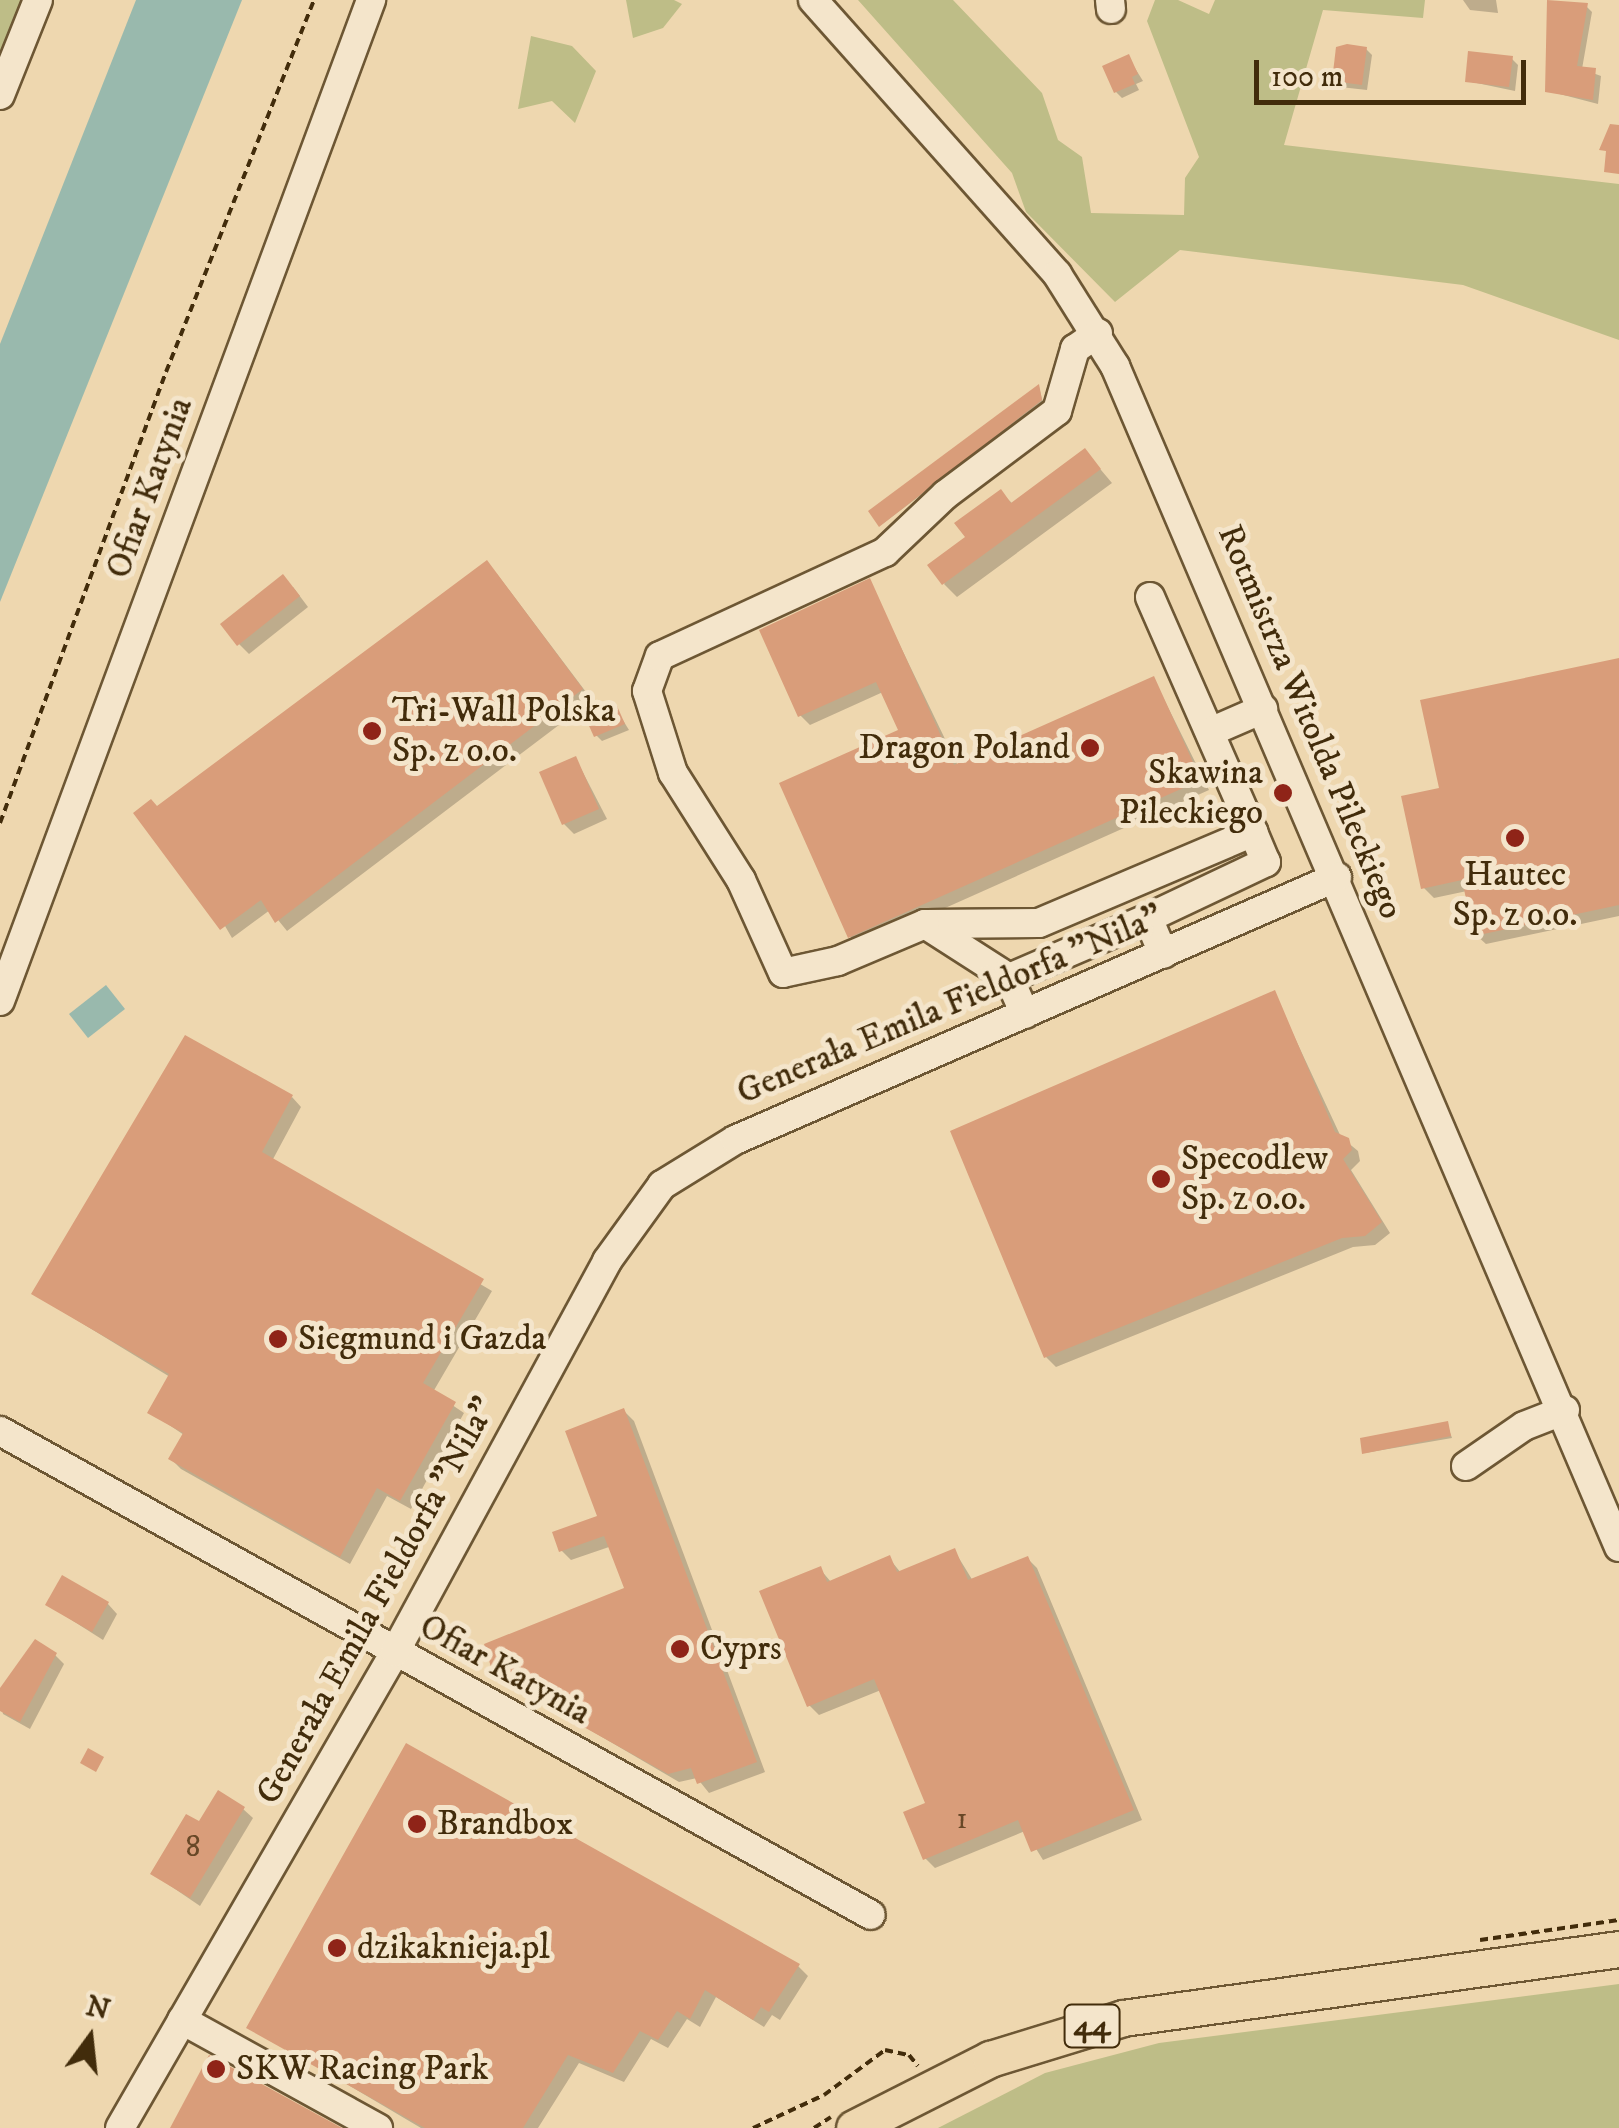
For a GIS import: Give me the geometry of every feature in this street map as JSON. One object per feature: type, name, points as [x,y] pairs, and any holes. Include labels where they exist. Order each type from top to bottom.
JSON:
[{"type":"main road","name":"44","points":[[854,2128],[990,2059],[1123,2018],[1619,1948]]},
{"type":"street","points":[[0,96],[38,0]]},
{"type":"street","name":"Ofiar Katynia","points":[[0,1001],[371,0]]},
{"type":"street","name":"Rotmistrza Witolda Pileckiego","points":[[813,0],[1057,274],[1098,333],[1337,877],[1565,1410],[1619,1548]]},
{"type":"street","points":[[1098,333],[1076,349],[1057,411],[945,495],[885,552],[660,656],[646,691],[673,773],[740,880],[783,973],[838,960],[924,924],[1039,922],[1253,832]]},
{"type":"street","points":[[1010,978],[1266,862],[1150,597]]},
{"type":"street","points":[[1210,732],[1263,709]]},
{"type":"street","name":"Generała Emila Fieldorfa \"Nila\"","points":[[120,2128],[394,1652],[607,1260],[662,1185],[735,1140],[1337,877]]},
{"type":"street","points":[[1148,918],[1163,954]]},
{"type":"street","points":[[924,924],[1010,978],[1025,1014]]},
{"type":"street","points":[[1466,1466],[1524,1426],[1565,1410]]},
{"type":"street","name":"Ofiar Katynia","points":[[0,1431],[871,1915]]},
{"type":"street","points":[[182,2020],[378,2128]]},
{"type":"path","points":[[0,823],[166,372],[314,0]]},
{"type":"path","points":[[753,2128],[824,2095],[886,2050],[908,2055],[918,2066]]},
{"type":"shaded area","points":[[0,0],[32,0],[0,63]]},
{"type":"shaded area","points":[[136,0],[242,0],[0,602],[0,344]]},
{"type":"shaded area","points":[[626,0],[674,0],[682,4],[663,28],[633,38]]},
{"type":"shaded area","points":[[858,0],[953,0],[1042,93],[1058,140],[1082,157],[1091,213],[1184,215],[1185,178],[1199,157],[1147,21],[1155,0],[1178,0],[1209,14],[1215,0],[1425,0],[1423,18],[1323,10],[1284,145],[1619,184],[1619,340],[1463,285],[1180,250],[1115,302],[1026,212],[1012,173]]},
{"type":"shaded area","points":[[531,36],[572,46],[596,71],[575,123],[552,101],[518,109]]},
{"type":"shaded area","points":[[106,985],[125,1009],[88,1038],[69,1014]]},
{"type":"shaded area","points":[[1619,1984],[1619,2128],[938,2128],[1045,2073],[1159,2043]]},
{"type":"building","points":[[1547,0],[1588,3],[1577,66],[1596,68],[1593,100],[1545,92]]},
{"type":"building","points":[[1336,47],[1367,47],[1362,85],[1332,81]]},
{"type":"building","points":[[1468,51],[1513,56],[1509,87],[1465,82]]},
{"type":"building","points":[[1129,54],[1138,74],[1132,77],[1135,84],[1114,93],[1102,66]]},
{"type":"building","points":[[1610,124],[1619,125],[1619,174],[1604,172],[1606,151],[1599,150]]},
{"type":"building","points":[[1039,384],[1042,400],[879,527],[868,511]]},
{"type":"building","points":[[1085,448],[1101,469],[942,585],[927,565],[965,537],[954,523],[1001,489],[1011,503]]},
{"type":"building","name":"Tri-Wall Polska Sp. z o.o.","points":[[487,560],[583,689],[275,923],[261,900],[220,930],[133,813],[151,799],[157,806]]},
{"type":"building","points":[[283,574],[300,596],[237,646],[220,624]]},
{"type":"building","name":"Dragon Poland","points":[[870,578],[954,765],[1154,676],[1201,780],[848,938],[779,783],[898,730],[876,682],[798,717],[759,630]]},
{"type":"building","name":"Hautec Sp. z o.o.","points":[[1619,658],[1619,905],[1474,936],[1462,880],[1421,889],[1401,796],[1439,788],[1420,700]]},
{"type":"building","points":[[617,706],[625,724],[594,737],[586,719]]},
{"type":"building","points":[[576,756],[599,809],[562,825],[539,772]]},
{"type":"building","name":"Specodlew Sp. z o.o.","points":[[1275,990],[1335,1132],[1349,1138],[1352,1150],[1343,1159],[1382,1222],[1365,1236],[1342,1238],[1044,1358],[950,1131]]},
{"type":"building","name":"Siegmund i Gazda","points":[[185,1035],[293,1095],[262,1152],[484,1279],[423,1383],[456,1402],[400,1501],[377,1488],[340,1557],[168,1459],[183,1433],[147,1413],[169,1374],[31,1294]]},
{"type":"building","points":[[624,1408],[757,1762],[697,1784],[691,1768],[668,1774],[494,1677],[484,1644],[624,1588],[604,1536],[559,1552],[552,1532],[597,1516],[565,1431]]},
{"type":"building","points":[[1448,1421],[1451,1436],[1362,1454],[1360,1438]]},
{"type":"building","points":[[955,1548],[968,1580],[1028,1556],[1134,1810],[1031,1852],[1018,1820],[923,1860],[903,1812],[925,1803],[874,1679],[807,1707],[759,1591],[821,1566],[827,1582],[890,1555],[897,1572]]},
{"type":"building","points":[[62,1575],[109,1602],[92,1632],[45,1605]]},
{"type":"building","points":[[35,1639],[57,1653],[20,1722],[0,1711],[0,1688]]},
{"type":"building","points":[[406,1743],[800,1964],[769,2012],[761,2007],[753,2020],[705,1990],[690,2019],[677,2011],[658,2040],[640,2031],[613,2073],[568,2055],[523,2128],[425,2128],[246,2028]]},
{"type":"building","points":[[88,1748],[104,1757],[96,1772],[80,1763]]},
{"type":"building","points":[[218,1790],[245,1807],[190,1898],[150,1874],[186,1814],[199,1821]]},
{"type":"building","points":[[209,2055],[342,2128],[170,2128]]},
{"type":"place","name":"Tri-Wall Polska Sp. z o.o.","points":[[372,731]]},
{"type":"place","name":"Dragon Poland","points":[[1090,748]]},
{"type":"place","name":"Skawina Pileckiego","points":[[1283,793]]},
{"type":"place","name":"Hautec Sp. z o.o.","points":[[1515,838]]},
{"type":"place","name":"Specodlew Sp. z o.o.","points":[[1161,1179]]},
{"type":"place","name":"Siegmund i Gazda","points":[[278,1339]]},
{"type":"place","name":"Cyprs","points":[[680,1649]]},
{"type":"place","name":"Brandbox","points":[[417,1824]]},
{"type":"place","name":"dzikaknieja.pl","points":[[337,1948]]},
{"type":"place","name":"SKW Racing Park","points":[[216,2069]]}]
